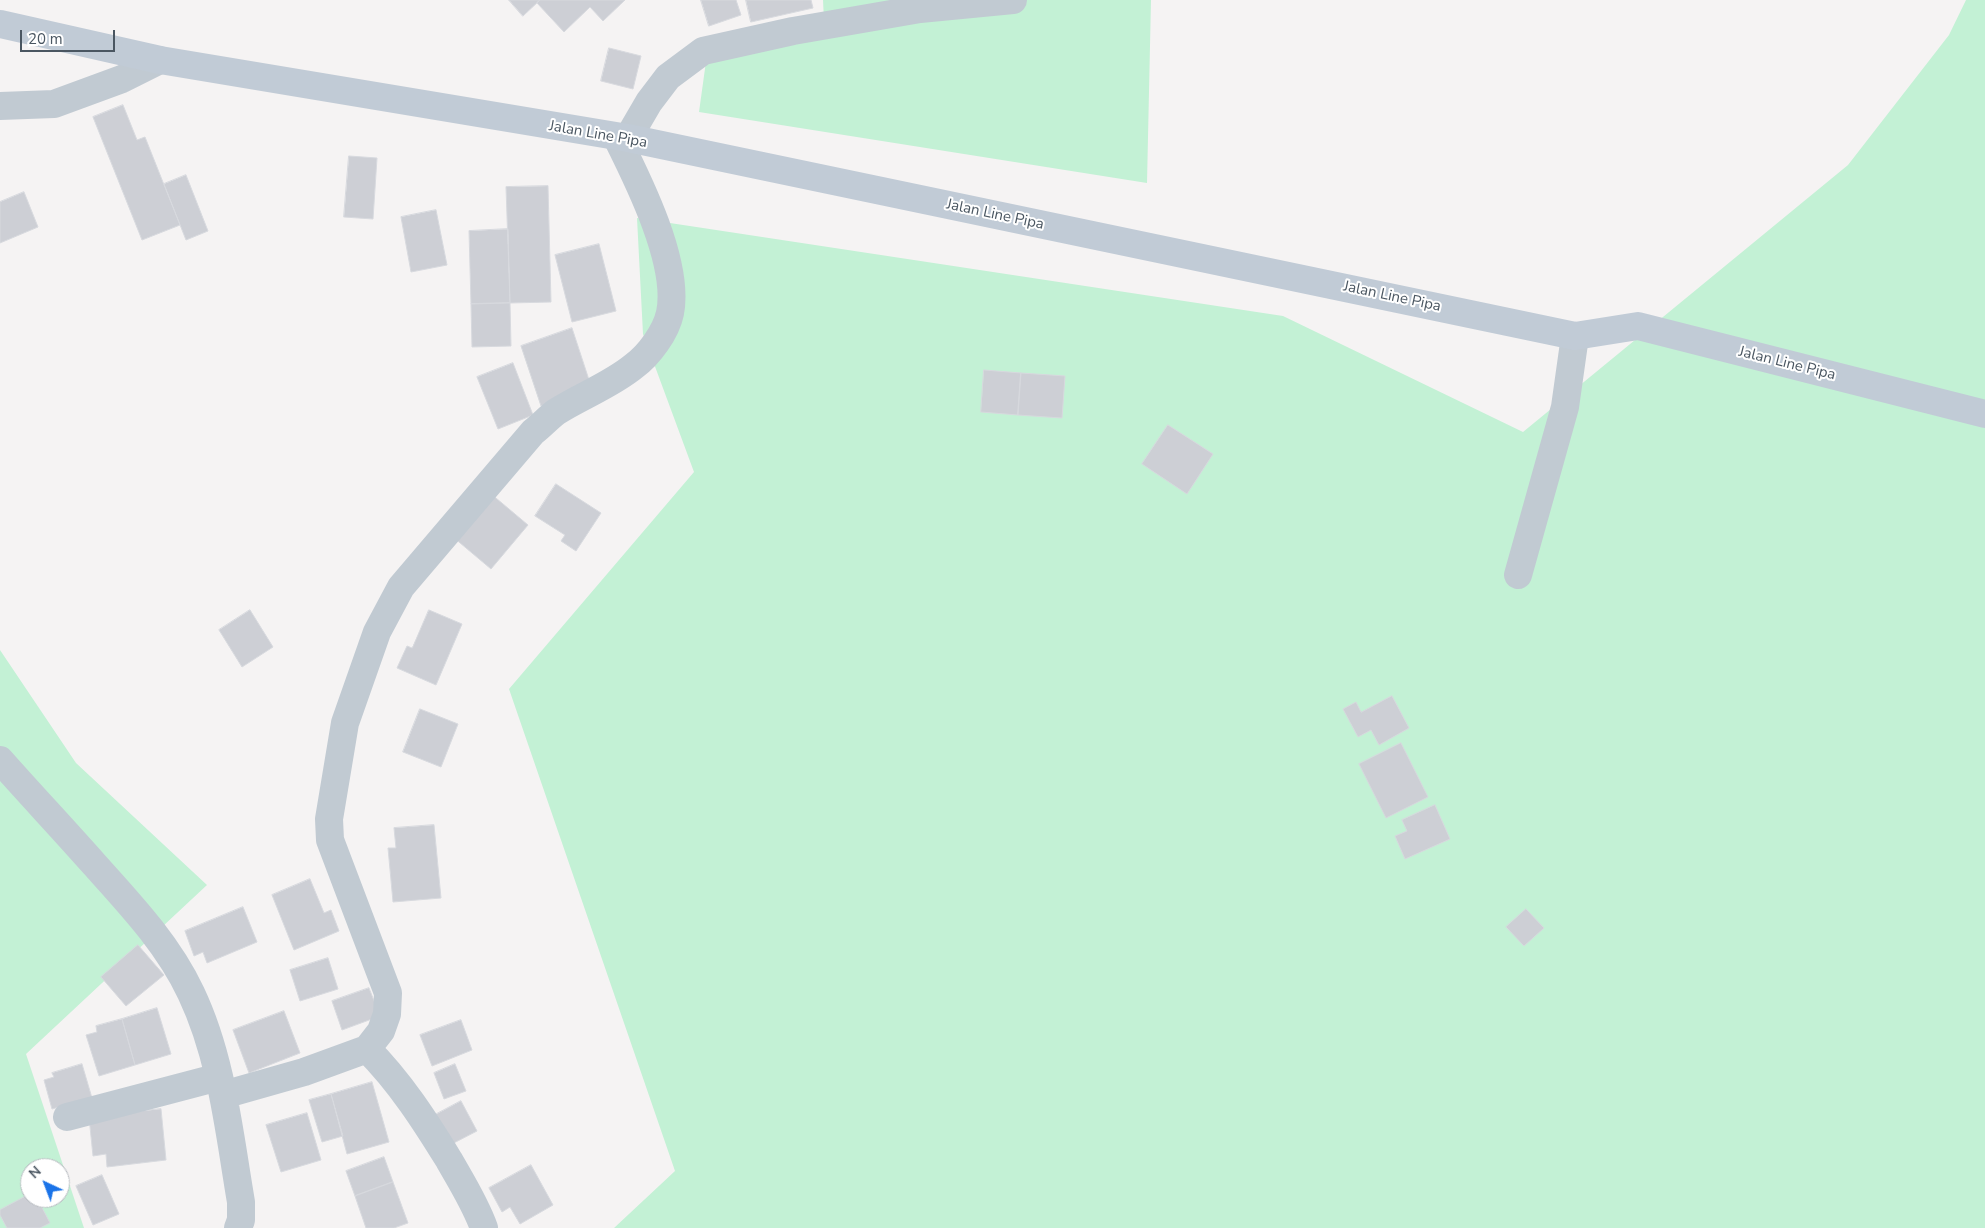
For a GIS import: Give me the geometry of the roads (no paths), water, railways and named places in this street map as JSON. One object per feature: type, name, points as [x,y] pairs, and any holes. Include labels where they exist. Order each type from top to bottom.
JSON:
[{"type":"main road","name":"Jalan Line Pipa","points":[[0,24],[160,60],[623,138],[1575,336],[1638,326],[1985,414]]},
{"type":"street","points":[[67,1117],[221,1086],[304,1072],[367,1049],[381,1031],[387,1014],[388,993],[330,840],[328,819],[345,723],[377,632],[401,587],[533,432],[554,413],[633,367],[647,355],[670,314],[671,291],[666,256],[623,138],[668,77],[703,51],[919,5],[1013,0]]},
{"type":"street","points":[[0,106],[54,104],[122,79],[160,60]]},
{"type":"street","points":[[1518,575],[1565,407],[1575,336]]},
{"type":"street","points":[[0,760],[119,892],[176,963],[192,995],[209,1038],[221,1086],[241,1202],[241,1220],[238,1228]]},
{"type":"street","points":[[367,1049],[384,1066],[414,1105],[476,1205],[484,1228]]}]
